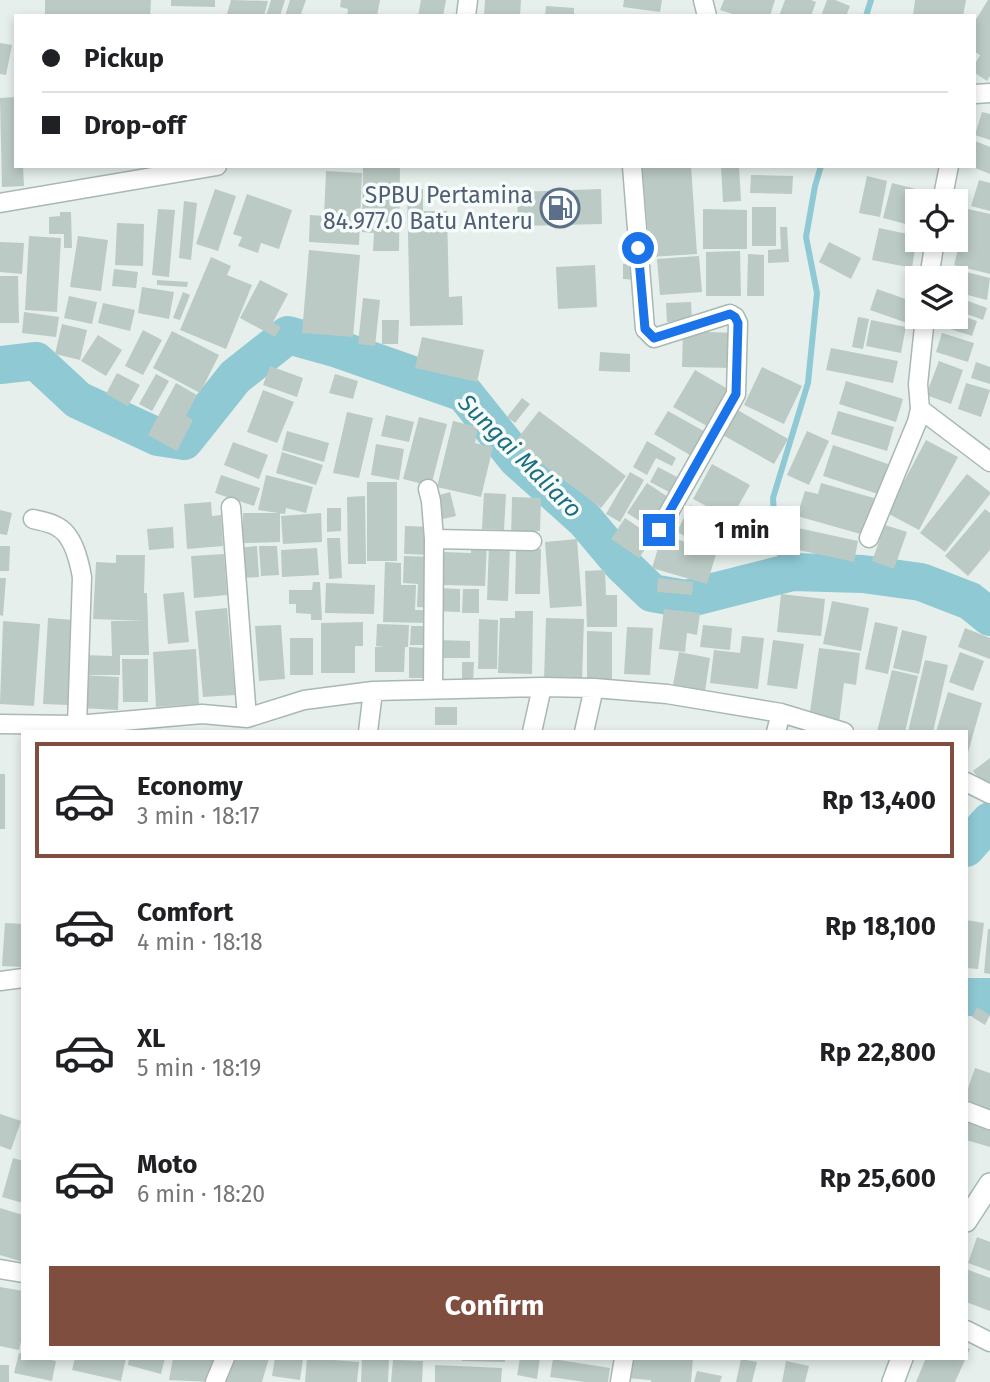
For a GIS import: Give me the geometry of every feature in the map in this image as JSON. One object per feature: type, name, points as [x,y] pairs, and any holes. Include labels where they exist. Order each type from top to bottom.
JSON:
[{"type":"street","points":[[0,202],[205,168]]},
{"type":"street","points":[[632,168],[645,329],[648,334],[654,338],[730,314],[738,323],[736,394],[659,530]]},
{"type":"street","points":[[944,189],[949,168]]},
{"type":"street","points":[[869,538],[911,440],[920,409],[918,384],[924,329]]},
{"type":"street","points":[[920,409],[990,462]]},
{"type":"street","points":[[428,489],[434,539],[433,689]]},
{"type":"street","points":[[231,507],[247,718]]},
{"type":"street","points":[[33,519],[58,526],[78,558],[82,577],[84,727]]},
{"type":"street","points":[[434,539],[532,541]]},
{"type":"street","points":[[0,724],[84,727],[202,714],[247,718],[304,700],[373,691],[541,687],[667,694],[782,713],[837,730]]},
{"type":"street","points":[[532,730],[541,687]]},
{"type":"street","points":[[584,730],[594,688]]},
{"type":"street","points":[[368,730],[373,691]]},
{"type":"street","points":[[777,730],[782,713]]},
{"type":"street","points":[[968,783],[990,793]]},
{"type":"street","points":[[0,981],[21,978]]},
{"type":"street","points":[[968,1112],[990,1120]]},
{"type":"street","points":[[977,1213],[990,1184]]},
{"type":"street","points":[[0,1269],[21,1273]]},
{"type":"street","points":[[968,1331],[990,1342]]},
{"type":"street","points":[[215,1382],[224,1360]]},
{"type":"street","points":[[620,1382],[624,1360]]},
{"type":"street","points":[[893,1382],[901,1360]]},
{"type":"building","points":[[45,0],[151,0],[150,14],[45,14]]},
{"type":"building","points":[[171,0],[215,0],[215,7],[171,6]]},
{"type":"building","points":[[231,0],[268,1],[265,14],[227,14]]},
{"type":"building","points":[[271,0],[285,0],[281,14],[267,14]]},
{"type":"building","points":[[290,0],[306,0],[301,14],[286,14]]},
{"type":"building","points":[[341,0],[380,0],[377,14],[347,14],[348,9],[340,7]]},
{"type":"building","points":[[421,0],[446,0],[443,14],[418,14]]},
{"type":"building","points":[[485,0],[521,0],[520,14],[484,14]]},
{"type":"building","points":[[624,0],[662,0],[660,12],[623,7]]},
{"type":"building","points":[[724,0],[775,0],[771,14],[733,14],[720,10]]},
{"type":"building","points":[[785,0],[816,2],[812,14],[780,14]]},
{"type":"building","points":[[827,0],[850,6],[847,14],[822,14]]},
{"type":"building","points":[[915,0],[966,0],[963,14],[913,14]]},
{"type":"building","points":[[990,0],[990,76],[987,81],[976,74],[976,62],[980,55],[976,53],[976,19]]},
{"type":"building","points":[[546,6],[574,8],[574,14],[545,14]]},
{"type":"building","points":[[0,43],[12,45],[6,75],[0,74]]},
{"type":"building","points":[[14,97],[14,168],[23,168],[24,186],[2,187],[0,98]]},
{"type":"building","points":[[982,112],[990,114],[990,140],[976,135]]},
{"type":"building","points":[[976,141],[990,147],[990,174],[975,168]]},
{"type":"building","points":[[363,168],[400,168],[399,251],[373,251],[374,233],[362,232]]},
{"type":"building","points":[[642,168],[691,168],[697,254],[650,257]]},
{"type":"building","points":[[721,168],[739,168],[741,201],[723,202]]},
{"type":"building","points":[[326,171],[362,173],[359,245],[309,242],[310,215],[324,216]]},
{"type":"building","points":[[751,175],[793,176],[792,194],[750,193]]},
{"type":"building","points":[[867,176],[887,181],[880,217],[859,213]]},
{"type":"building","points":[[979,180],[990,183],[990,211],[971,206]]},
{"type":"building","points":[[892,183],[916,189],[905,189],[905,224],[883,218]]},
{"type":"building","points":[[215,189],[236,196],[218,251],[196,244]]},
{"type":"building","points":[[407,189],[423,189],[423,211],[447,211],[449,297],[462,296],[463,325],[410,326]]},
{"type":"building","name":"SPBU Pertamina 84.977.0 Batu Anteru","points":[[601,189],[602,224],[518,226],[517,192]]},
{"type":"building","points":[[247,194],[292,210],[279,249],[261,243],[258,253],[238,246],[242,237],[233,234]]},
{"type":"building","points":[[184,201],[197,203],[191,260],[179,258]]},
{"type":"building","points":[[752,207],[776,207],[776,246],[752,246]]},
{"type":"building","points":[[158,209],[175,210],[169,277],[152,275]]},
{"type":"building","points":[[703,209],[747,210],[747,249],[703,249]]},
{"type":"building","points":[[968,209],[990,214],[990,274],[968,268],[968,266],[954,265],[957,252],[968,252]]},
{"type":"building","points":[[60,212],[71,212],[72,248],[64,248],[64,234],[49,234],[49,217],[60,216]]},
{"type":"building","points":[[117,223],[144,224],[143,266],[115,265]]},
{"type":"building","points":[[780,227],[787,227],[789,262],[768,263],[768,250],[781,249]]},
{"type":"building","points":[[879,228],[905,233],[905,252],[914,252],[912,266],[872,260]]},
{"type":"building","points":[[29,236],[61,238],[57,312],[25,310]]},
{"type":"building","points":[[78,236],[108,240],[101,291],[70,287]]},
{"type":"building","points":[[0,242],[24,243],[22,274],[0,272]]},
{"type":"building","points":[[829,242],[861,258],[851,279],[819,262]]},
{"type":"building","points":[[309,250],[360,255],[353,337],[302,333]]},
{"type":"building","points":[[740,251],[741,296],[706,296],[706,252]]},
{"type":"building","points":[[748,254],[764,255],[764,296],[747,296]]},
{"type":"building","points":[[699,256],[702,292],[660,295],[657,259]]},
{"type":"building","points":[[211,257],[231,266],[227,275],[252,285],[226,349],[180,330]]},
{"type":"building","points":[[623,264],[638,264],[638,280],[623,279]]},
{"type":"building","points":[[595,265],[597,307],[558,309],[556,267]]},
{"type":"building","points":[[114,269],[138,272],[136,288],[112,286]]},
{"type":"building","points":[[968,272],[990,278],[987,300],[968,295]]},
{"type":"building","points":[[0,276],[18,276],[19,323],[0,323]]},
{"type":"building","points":[[157,280],[188,282],[187,287],[157,285]]},
{"type":"building","points":[[260,280],[288,294],[273,322],[281,327],[275,337],[240,318]]},
{"type":"building","points":[[142,287],[174,292],[169,319],[138,313]]},
{"type":"building","points":[[877,289],[905,299],[905,322],[870,310]]},
{"type":"building","points":[[183,292],[190,295],[180,320],[173,318]]},
{"type":"building","points":[[69,296],[97,302],[92,324],[64,318]]},
{"type":"building","points":[[363,298],[380,300],[375,346],[358,344]]},
{"type":"building","points":[[968,301],[987,308],[983,320],[968,314]]},
{"type":"building","points":[[691,302],[692,321],[667,322],[666,303]]},
{"type":"building","points":[[103,303],[135,310],[130,331],[98,323]]},
{"type":"building","points":[[24,312],[59,317],[56,337],[22,333]]},
{"type":"building","points":[[858,317],[869,319],[863,349],[852,347]]},
{"type":"building","points":[[968,318],[977,321],[972,336],[950,329],[968,329]]},
{"type":"building","points":[[382,320],[399,320],[398,344],[382,344]]},
{"type":"building","points":[[871,320],[905,327],[901,353],[866,346]]},
{"type":"building","points":[[62,324],[87,330],[80,360],[55,354]]},
{"type":"building","points":[[143,330],[162,340],[143,375],[125,366]]},
{"type":"building","points":[[172,331],[219,355],[200,393],[153,368]]},
{"type":"building","points":[[683,331],[735,333],[734,368],[682,367]]},
{"type":"building","points":[[942,333],[974,343],[968,362],[936,352]]},
{"type":"building","points":[[98,335],[122,350],[106,376],[81,361]]},
{"type":"building","points":[[422,337],[484,350],[477,382],[415,368]]},
{"type":"building","points":[[831,348],[898,361],[893,383],[826,370]]},
{"type":"building","points":[[600,352],[630,354],[630,372],[599,371]]},
{"type":"building","points":[[939,361],[963,370],[951,404],[926,395]]},
{"type":"building","points":[[976,362],[990,367],[990,384],[971,378]]},
{"type":"building","points":[[270,366],[303,378],[297,397],[263,385]]},
{"type":"building","points":[[762,367],[802,386],[784,424],[744,405]]},
{"type":"building","points":[[695,370],[728,389],[707,426],[673,407]]},
{"type":"building","points":[[117,373],[140,385],[128,406],[106,394]]},
{"type":"building","points":[[156,374],[169,381],[152,411],[139,404]]},
{"type":"building","points":[[335,374],[358,381],[353,399],[329,393]]},
{"type":"building","points":[[846,381],[903,399],[896,422],[839,404]]},
{"type":"building","points":[[176,383],[197,395],[186,416],[193,420],[177,451],[148,435]]},
{"type":"building","points":[[966,383],[990,390],[981,417],[958,409]]},
{"type":"building","points":[[263,390],[294,402],[277,443],[247,432]]},
{"type":"building","points":[[522,398],[530,404],[515,423],[507,417]]},
{"type":"building","points":[[736,409],[788,439],[774,464],[721,434]]},
{"type":"building","points":[[539,411],[626,476],[601,508],[514,443]]},
{"type":"building","points":[[668,411],[709,434],[695,458],[654,434]]},
{"type":"building","points":[[838,411],[894,427],[887,451],[831,434]]},
{"type":"building","points":[[347,412],[373,418],[359,478],[333,473]]},
{"type":"building","points":[[386,415],[414,422],[409,442],[381,436]]},
{"type":"building","points":[[419,417],[447,424],[431,486],[403,479]]},
{"type":"building","points":[[453,421],[478,427],[475,443],[493,447],[481,497],[437,487]]},
{"type":"building","points":[[287,431],[329,443],[324,462],[282,450]]},
{"type":"building","points":[[807,431],[829,441],[809,485],[787,475]]},
{"type":"building","points":[[926,440],[958,457],[919,530],[887,513]]},
{"type":"building","points":[[647,441],[676,458],[672,466],[656,458],[647,475],[633,467]]},
{"type":"building","points":[[233,442],[268,455],[259,479],[224,465]]},
{"type":"building","points":[[376,444],[404,449],[399,480],[371,475]]},
{"type":"building","points":[[833,445],[888,464],[878,494],[823,476]]},
{"type":"building","points":[[282,452],[323,465],[316,485],[276,473]]},
{"type":"building","points":[[712,464],[750,485],[731,519],[693,499]]},
{"type":"building","points":[[658,467],[677,477],[669,492],[650,482]]},
{"type":"building","points":[[630,472],[644,480],[620,522],[606,514]]},
{"type":"building","points":[[967,474],[990,494],[945,552],[920,533]]},
{"type":"building","points":[[221,475],[260,488],[254,506],[215,493]]},
{"type":"building","points":[[266,475],[313,487],[306,513],[286,508],[285,514],[258,510]]},
{"type":"building","points":[[367,482],[397,482],[397,561],[367,561]]},
{"type":"building","points":[[647,483],[668,497],[649,527],[627,513]]},
{"type":"building","points":[[821,483],[874,498],[864,535],[797,516],[805,491],[818,494]]},
{"type":"building","points":[[450,492],[456,516],[443,519],[436,496]]},
{"type":"building","points":[[484,493],[506,494],[504,530],[482,529]]},
{"type":"building","points":[[365,496],[366,564],[348,564],[347,497]]},
{"type":"building","points":[[512,497],[541,498],[540,531],[531,531],[531,540],[511,539]]},
{"type":"building","points":[[211,502],[212,516],[221,515],[223,546],[187,549],[184,504]]},
{"type":"building","points":[[690,505],[717,518],[703,545],[677,532]]},
{"type":"building","points":[[327,508],[341,508],[341,531],[327,532]]},
{"type":"building","points":[[985,509],[990,513],[990,550],[968,576],[945,556]]},
{"type":"building","points":[[0,510],[12,513],[7,535],[0,534]]},
{"type":"building","points":[[243,513],[280,513],[280,542],[243,543]]},
{"type":"building","points":[[321,513],[322,542],[283,544],[281,516]]},
{"type":"building","points":[[625,518],[653,537],[639,558],[611,539]]},
{"type":"building","points":[[885,525],[907,532],[894,569],[872,561]]},
{"type":"building","points":[[405,526],[432,527],[431,555],[404,554]]},
{"type":"building","points":[[173,527],[174,548],[149,550],[147,529]]},
{"type":"building","points":[[798,528],[858,541],[854,562],[794,549]]},
{"type":"building","points":[[662,535],[717,551],[707,584],[652,568]]},
{"type":"building","points":[[327,538],[340,538],[342,578],[329,579]]},
{"type":"building","points":[[577,539],[582,606],[550,608],[545,542]]},
{"type":"building","points":[[471,541],[487,542],[485,586],[442,585],[443,552],[471,553]]},
{"type":"building","points":[[489,543],[510,544],[508,601],[487,600]]},
{"type":"building","points":[[0,546],[10,546],[9,571],[0,571]]},
{"type":"building","points":[[257,546],[259,577],[241,578],[239,548]]},
{"type":"building","points":[[259,546],[277,546],[279,575],[261,576]]},
{"type":"building","points":[[317,548],[319,575],[282,577],[281,550]]},
{"type":"building","points":[[516,549],[541,549],[540,594],[515,594]]},
{"type":"building","points":[[224,554],[227,595],[194,598],[191,556]]},
{"type":"building","points":[[116,555],[145,555],[144,593],[147,593],[149,655],[120,655],[120,675],[81,675],[82,655],[112,656],[111,621],[144,621],[93,619],[96,562],[116,563]]},
{"type":"building","points":[[404,556],[433,557],[431,608],[417,607],[418,584],[403,583]]},
{"type":"building","points":[[385,562],[401,563],[401,585],[416,585],[415,610],[427,610],[427,623],[383,622]]},
{"type":"building","points":[[605,570],[606,595],[617,595],[617,627],[587,627],[585,571]]},
{"type":"building","points":[[0,578],[6,578],[3,616],[0,615]]},
{"type":"building","points":[[658,578],[693,582],[692,595],[657,592]]},
{"type":"building","points":[[313,582],[320,582],[322,620],[311,620],[311,614],[296,613],[296,604],[289,604],[289,590],[312,590]]},
{"type":"building","points":[[326,583],[375,585],[374,614],[325,613]]},
{"type":"building","points":[[437,588],[460,589],[460,612],[436,611]]},
{"type":"building","points":[[463,589],[479,589],[479,613],[462,613]]},
{"type":"building","points":[[184,592],[189,642],[168,644],[163,594]]},
{"type":"building","points":[[781,594],[825,599],[821,636],[777,632]]},
{"type":"building","points":[[832,601],[869,608],[861,651],[823,644]]},
{"type":"building","points":[[227,608],[235,695],[203,697],[195,611]]},
{"type":"building","points":[[664,609],[700,613],[697,635],[687,633],[685,652],[659,649]]},
{"type":"building","points":[[515,611],[533,611],[532,674],[498,673],[500,618],[515,618]]},
{"type":"building","points":[[48,618],[74,620],[69,705],[43,704]]},
{"type":"building","points":[[546,618],[584,619],[582,681],[544,680]]},
{"type":"building","points":[[479,619],[498,620],[497,669],[478,669]]},
{"type":"building","points":[[3,621],[40,624],[34,706],[0,704]]},
{"type":"building","points":[[363,622],[363,646],[355,646],[355,673],[321,673],[321,623]]},
{"type":"building","points":[[875,622],[898,627],[888,674],[865,669]]},
{"type":"building","points":[[377,624],[409,625],[404,672],[375,672],[375,647],[384,647],[376,646]]},
{"type":"building","points":[[281,625],[285,679],[259,681],[255,626]]},
{"type":"building","points":[[703,625],[732,628],[730,650],[700,647]]},
{"type":"building","points":[[411,626],[430,626],[430,645],[410,645]]},
{"type":"building","points":[[627,627],[653,628],[650,675],[624,674]]},
{"type":"building","points":[[965,628],[990,638],[990,659],[958,647]]},
{"type":"building","points":[[902,630],[927,636],[919,674],[893,668]]},
{"type":"building","points":[[587,631],[612,632],[612,684],[587,684]]},
{"type":"building","points":[[742,636],[764,638],[758,689],[710,683],[714,650],[740,653]]},
{"type":"building","points":[[290,638],[313,638],[313,675],[290,675]]},
{"type":"building","points":[[438,640],[470,641],[470,658],[437,658]]},
{"type":"building","points":[[773,640],[804,644],[797,689],[767,685]]},
{"type":"building","points":[[409,647],[424,648],[424,678],[409,678]]},
{"type":"building","points":[[819,648],[860,653],[856,685],[844,683],[839,723],[809,719]]},
{"type":"building","points":[[196,649],[199,704],[156,707],[153,652]]},
{"type":"building","points":[[679,652],[710,658],[705,691],[673,685]]},
{"type":"building","points":[[960,652],[984,661],[973,691],[949,682]]},
{"type":"building","points":[[122,659],[148,659],[148,702],[123,702]]},
{"type":"building","points":[[925,660],[948,665],[933,730],[908,730]]},
{"type":"building","points":[[462,662],[474,662],[473,684],[462,684]]},
{"type":"building","points":[[892,670],[918,676],[905,730],[877,730]]},
{"type":"building","points":[[82,675],[119,677],[118,710],[81,708]]},
{"type":"building","points":[[948,692],[982,703],[968,752],[968,730],[937,730]]},
{"type":"building","points":[[435,707],[457,707],[457,725],[435,725]]},
{"type":"building","points":[[990,758],[990,783],[986,787],[973,771]]},
{"type":"building","points":[[0,774],[5,774],[5,829],[0,829]]},
{"type":"building","points":[[968,920],[984,923],[978,969],[968,968]]},
{"type":"building","points":[[5,923],[21,924],[21,967],[2,966]]},
{"type":"building","points":[[990,929],[990,974],[984,973]]},
{"type":"building","points":[[977,1007],[990,1015],[985,1025],[972,1017]]},
{"type":"building","points":[[975,1068],[990,1073],[990,1118],[968,1111],[968,1088]]},
{"type":"building","points":[[0,1114],[21,1121],[11,1150],[0,1146]]},
{"type":"building","points":[[968,1120],[990,1126],[990,1147],[968,1141]]},
{"type":"building","points":[[13,1158],[21,1160],[21,1202],[2,1197]]},
{"type":"building","points":[[0,1208],[21,1214],[21,1261],[0,1255]]},
{"type":"building","points":[[977,1237],[990,1242],[990,1271],[968,1263]]},
{"type":"building","points":[[968,1270],[990,1278],[990,1311],[968,1303]]},
{"type":"building","points":[[0,1287],[21,1291],[19,1350],[0,1346]]},
{"type":"building","points":[[19,1353],[21,1360],[56,1361],[52,1381],[14,1373]]},
{"type":"building","points":[[74,1360],[126,1360],[121,1381],[72,1370]]},
{"type":"building","points":[[129,1360],[164,1360],[161,1374],[128,1365]]},
{"type":"building","points":[[173,1360],[218,1361],[213,1382],[169,1380]]},
{"type":"building","points":[[232,1360],[268,1360],[262,1382],[226,1382]]},
{"type":"building","points":[[275,1360],[303,1360],[300,1380],[272,1376]]},
{"type":"building","points":[[307,1360],[359,1362],[357,1382],[305,1382]]},
{"type":"building","points":[[362,1360],[389,1360],[388,1382],[361,1382]]},
{"type":"building","points":[[393,1360],[423,1361],[422,1382],[391,1382]]},
{"type":"building","points":[[505,1360],[505,1362],[462,1361]]},
{"type":"building","points":[[520,1360],[540,1360],[537,1379],[517,1375]]},
{"type":"building","points":[[553,1360],[610,1368],[608,1382],[550,1377]]},
{"type":"building","points":[[693,1360],[691,1382],[651,1382],[626,1378],[627,1361]]},
{"type":"building","points":[[741,1360],[757,1362],[752,1382],[736,1382]]},
{"type":"building","points":[[925,1360],[965,1360],[955,1382],[916,1382]]},
{"type":"building","points":[[786,1361],[809,1366],[805,1382],[782,1382]]},
{"type":"building","points":[[0,1365],[9,1365],[9,1382],[0,1382]]},
{"type":"building","points":[[435,1365],[502,1368],[501,1382],[435,1382]]},
{"type":"building","points":[[697,1371],[722,1376],[720,1382],[694,1382]]},
{"type":"waterway","points":[[867,14],[871,0]]},
{"type":"waterway","points":[[792,572],[776,548],[773,498],[808,383],[817,293],[806,237],[820,168]]},
{"type":"waterway","name":"Sungai Maliaro","points":[[0,365],[36,361],[78,400],[158,437],[184,441],[235,377],[288,335],[338,349],[464,393],[517,459],[585,520],[622,564],[652,593],[686,599],[792,572],[863,574],[921,582],[970,601],[990,617]]},
{"type":"waterway","name":"Sungai Maliaro","points":[[968,846],[990,821]]},
{"type":"waterway","name":"Sungai Maliaro","points":[[968,997],[990,997]]},
{"type":"place","name":"SPBU Pertamina 84.977.0 Batu Anteru","points":[[560,208]]},
{"type":"route","points":[[638,248],[645,329],[648,334],[654,338],[730,314],[738,323],[739,333],[736,394],[659,530]]}]
